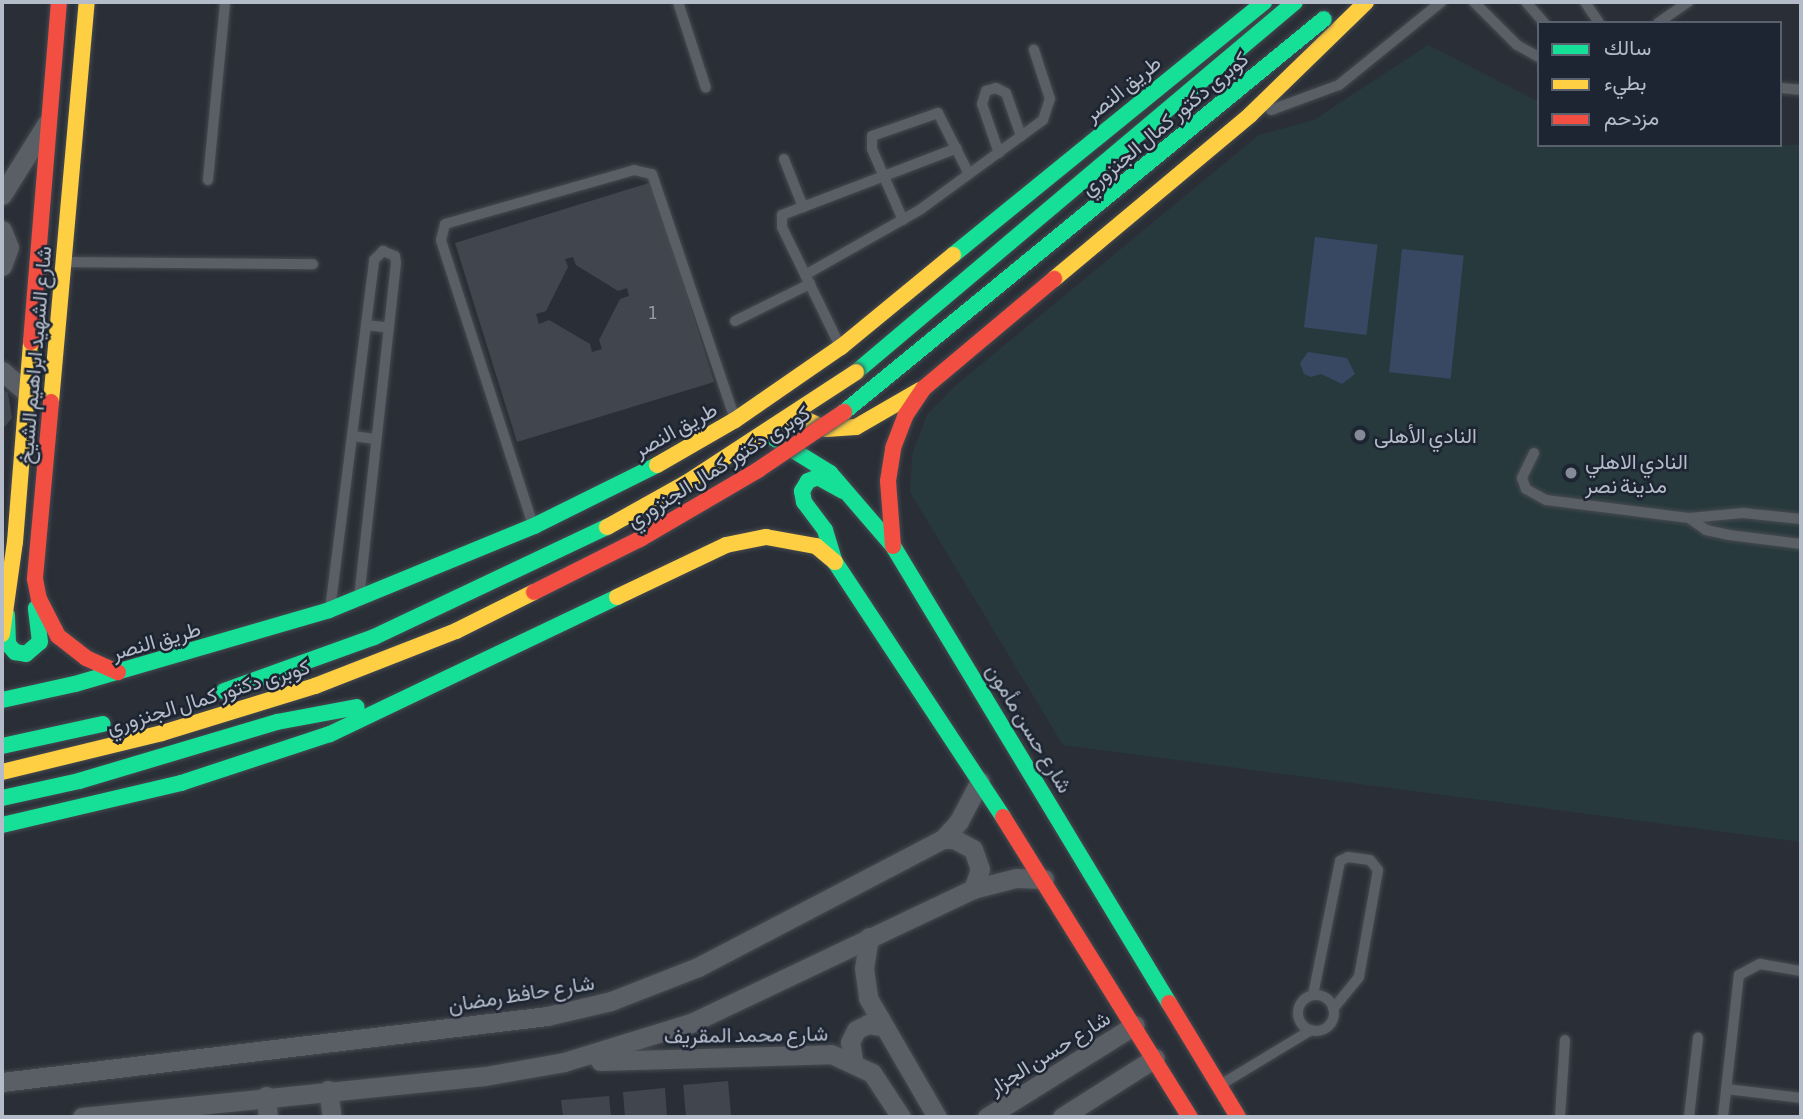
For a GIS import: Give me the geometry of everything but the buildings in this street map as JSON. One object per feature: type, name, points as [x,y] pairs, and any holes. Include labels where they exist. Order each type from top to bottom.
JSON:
[{"type":"main road","name":"شارع الشهيد ابراهيم الشيخ","points":[[2,634],[7,610],[9,538],[27,393],[59,2]]},
{"type":"main road","name":"شارع الشهيد ابراهيم الشيخ","points":[[88,2],[35,579],[39,599],[58,636],[86,658],[118,672]]},
{"type":"main road","name":"طريق النصر","points":[[2,700],[118,672],[329,610],[534,526],[667,460],[729,424],[841,347],[1264,2]]},
{"type":"main road","name":"كوبرى دكتور كمال الجنزوري","points":[[203,696],[302,664],[482,590],[628,516],[744,447],[856,372],[1296,2]]},
{"type":"main road","name":"كوبرى دكتور كمال الجنزوري","points":[[2,772],[243,710],[384,661],[518,602],[664,526],[872,393],[1324,19],[1349,2]]},
{"type":"main road","points":[[789,383],[803,416],[812,424],[835,430],[866,422],[924,388],[1250,114],[1366,2]]},
{"type":"main road","points":[[893,546],[888,481],[892,448],[905,416],[924,388]]},
{"type":"main road","name":"شارع حسن مأمون","points":[[729,424],[798,450],[830,473],[893,546],[1221,1084],[1238,1117]]},
{"type":"main road","points":[[667,460],[707,539]]},
{"type":"main road","points":[[857,502],[823,477],[812,478],[802,491],[804,502],[825,530],[835,562],[1044,879],[1189,1117]]},
{"type":"main road","points":[[2,825],[104,803],[236,767],[410,699],[707,539],[791,538],[816,546],[835,562]]},
{"type":"main road","points":[[7,610],[11,648],[21,654],[32,652],[40,642],[35,579]]},
{"type":"main road","points":[[219,660],[285,624]]},
{"type":"main road","points":[[7,797],[277,722],[410,699]]},
{"type":"main road","name":"كوبرى دكتور كمال الجنزوري","points":[[2,746],[120,719]]},
{"type":"street","points":[[2,195],[49,119]]},
{"type":"street","points":[[2,230],[9,247],[2,266]]},
{"type":"street","points":[[2,371],[27,393]]},
{"type":"street","name":"شارع حافظ رمضان","points":[[2,1082],[579,1009],[672,979],[943,839],[959,821],[980,781]]},
{"type":"street","points":[[943,839],[964,842],[973,849],[980,869],[973,889]]},
{"type":"street","points":[[82,1117],[266,1096],[485,1076],[564,1062],[691,1023],[973,889],[1016,878],[1044,879]]},
{"type":"street","points":[[869,937],[865,983],[881,1026],[937,1117]]},
{"type":"street","points":[[853,1060],[850,1042],[856,1030],[868,1024],[881,1026]]},
{"type":"street","name":"شارع حسن الجزار","points":[[987,1117],[1135,1025]]},
{"type":"street","name":"شارع محمد المقريف","points":[[564,1062],[820,1052],[853,1060],[872,1073],[901,1117]]},
{"type":"street","points":[[1062,1117],[1155,1058]]},
{"type":"street","points":[[328,1090],[332,1117]]},
{"type":"street","points":[[266,1096],[268,1117]]},
{"type":"lane","points":[[208,180],[225,2]]},
{"type":"lane","points":[[678,2],[706,88]]},
{"type":"lane","points":[[1250,114],[1299,103],[1339,85],[1441,2]]},
{"type":"lane","points":[[1474,2],[1517,45],[1537,56]]},
{"type":"lane","points":[[1526,2],[1542,21]]},
{"type":"lane","points":[[1585,2],[1598,21]]},
{"type":"lane","points":[[1661,21],[1689,2]]},
{"type":"lane","points":[[735,321],[807,280],[903,219],[1043,120],[1049,99],[1034,50]]},
{"type":"lane","points":[[999,153],[982,104],[986,91],[996,88],[1006,93],[1021,136]]},
{"type":"lane","points":[[1782,88],[1801,90]]},
{"type":"lane","points":[[903,219],[869,141],[876,134],[938,113],[969,174]]},
{"type":"lane","points":[[841,347],[780,222],[782,215],[957,148]]},
{"type":"lane","points":[[784,159],[803,207]]},
{"type":"lane","points":[[534,526],[441,240],[445,224],[634,170],[652,174],[729,424]]},
{"type":"lane","points":[[329,610],[374,260],[383,251],[390,252],[396,262],[359,598]]},
{"type":"lane","points":[[64,262],[313,264]]},
{"type":"lane","points":[[366,325],[389,328]]},
{"type":"lane","points":[[353,436],[375,439]]},
{"type":"lane","points":[[1534,453],[1521,478],[1526,489],[1546,500],[1689,518],[1743,513],[1801,519]]},
{"type":"lane","points":[[1689,518],[1706,530],[1801,544]]},
{"type":"lane","points":[[1221,1084],[1311,1030],[1330,1024],[1333,1009],[1359,977],[1377,876],[1377,866],[1370,860],[1348,857],[1340,861],[1313,995],[1299,1008],[1301,1021],[1311,1030]]},
{"type":"lane","points":[[1723,1117],[1739,975],[1760,964],[1801,971]]},
{"type":"lane","points":[[1313,995],[1329,1001],[1333,1009]]},
{"type":"lane","points":[[1689,1117],[1698,1038]]},
{"type":"lane","points":[[1560,1117],[1565,1040]]},
{"type":"lane","points":[[1726,1089],[1801,1098]]},
{"type":"shaded area","name":"النادي الأهلى","points":[[1428,45],[1537,101],[1537,147],[1801,145],[1801,842],[1063,745],[910,492],[912,455],[927,415],[955,386],[1259,135],[1314,120]]},
{"type":"water","points":[[1315,237],[1378,245],[1366,335],[1304,327]]},
{"type":"water","points":[[1402,249],[1464,255],[1451,379],[1389,372]]},
{"type":"water","points":[[1308,352],[1347,358],[1355,374],[1342,384],[1321,374],[1311,377],[1304,374],[1300,363]]},
{"type":"traffic: fast","points":[[953,255],[1264,2]]},
{"type":"traffic: fast","points":[[856,372],[1295,2]]},
{"type":"traffic: fast","points":[[844,412],[1324,19]]},
{"type":"traffic: fast","points":[[775,439],[830,473],[893,546],[1169,1003]]},
{"type":"traffic: fast","points":[[2,700],[75,684],[329,610],[534,526],[657,465]]},
{"type":"traffic: fast","points":[[843,491],[818,477],[808,481],[802,491],[804,502],[825,530],[835,562],[1003,817]]},
{"type":"traffic: fast","points":[[224,691],[374,637],[607,527]]},
{"type":"traffic: fast","points":[[2,825],[181,783],[330,734],[617,597]]},
{"type":"traffic: fast","points":[[7,615],[8,644],[15,652],[26,654],[40,642],[36,608]]},
{"type":"traffic: fast","points":[[2,798],[79,781],[277,722],[357,707]]},
{"type":"traffic: fast","points":[[2,746],[103,724]]},
{"type":"traffic: slow","points":[[51,402],[87,2]]},
{"type":"traffic: slow","points":[[1054,279],[1250,115],[1366,2]]},
{"type":"traffic: slow","points":[[657,465],[735,420],[841,347],[953,255]]},
{"type":"traffic: slow","points":[[2,634],[15,542],[31,342]]},
{"type":"traffic: slow","points":[[607,527],[686,483],[856,372]]},
{"type":"traffic: slow","points":[[807,420],[826,429],[856,427],[920,390]]},
{"type":"traffic: slow","points":[[617,597],[726,545],[766,537],[816,546],[835,562]]},
{"type":"traffic: slow","points":[[2,772],[162,733],[315,686],[456,631],[534,592]]},
{"type":"traffic: jam","points":[[31,342],[59,2]]},
{"type":"traffic: jam","points":[[893,546],[888,481],[893,448],[905,416],[924,388],[1054,279]]},
{"type":"traffic: jam","points":[[51,402],[35,579],[39,599],[58,636],[86,658],[118,672]]},
{"type":"traffic: jam","points":[[534,592],[640,539],[758,470],[844,412]]},
{"type":"traffic: jam","points":[[1003,817],[1190,1117]]},
{"type":"traffic: jam","points":[[1169,1003],[1238,1117]]},
{"type":"place","name":"النادي الأهلى","points":[[1360,435]]},
{"type":"place","name":"النادي الاهلي مدينة نصر","points":[[1571,473]]}]
